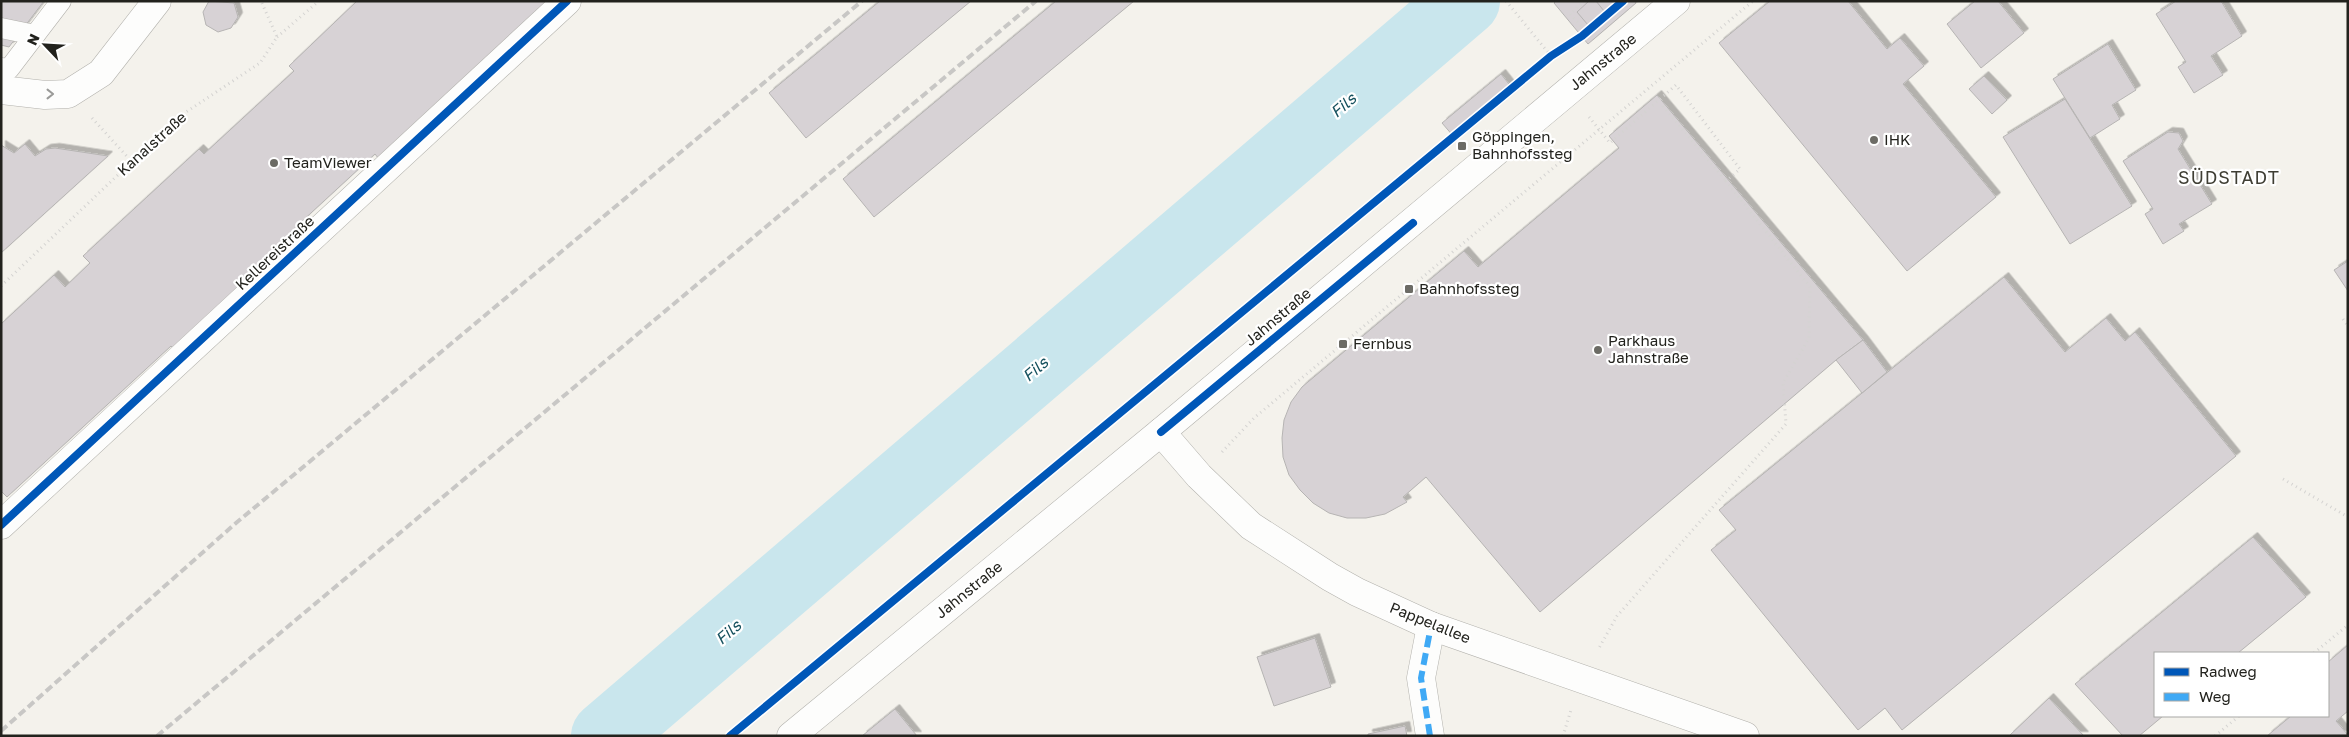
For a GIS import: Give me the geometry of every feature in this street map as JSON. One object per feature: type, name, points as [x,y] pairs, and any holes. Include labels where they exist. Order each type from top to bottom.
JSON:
[{"type":"street","points":[[1,90],[68,94],[101,73],[157,1]]},
{"type":"street","name":"Kellereistraße","points":[[1,525],[567,1]]},
{"type":"street","name":"Jahnstraße","points":[[791,736],[1161,432],[1676,1]]},
{"type":"street","name":"Pappelallee","points":[[1161,432],[1199,476],[1251,526],[1357,592],[1431,626],[1745,736]]},
{"type":"street","points":[[1430,736],[1421,678],[1431,626]]},
{"type":"lane","points":[[1,68],[9,69],[61,1]]},
{"type":"lane","points":[[1,28],[35,35]]},
{"type":"path","points":[[261,1],[277,37]]},
{"type":"path","points":[[1506,1],[1551,56]]},
{"type":"path","points":[[1585,1],[1570,14],[1585,31]]},
{"type":"path","points":[[1199,476],[1254,418],[1753,1]]},
{"type":"path","points":[[730,736],[1545,62]]},
{"type":"path","points":[[1599,130],[1610,143],[1676,85],[1740,169],[1726,181]]},
{"type":"path","points":[[1617,616],[1786,424],[1783,383],[1809,338],[1810,287],[1726,181],[1663,106]]},
{"type":"path","points":[[102,129],[132,162]]},
{"type":"path","points":[[2343,318],[2348,326]]},
{"type":"path","points":[[2283,479],[2348,517]]},
{"type":"path","points":[[2315,652],[2348,625]]},
{"type":"path","points":[[2215,736],[2238,717]]},
{"type":"building","points":[[1,1],[44,1],[9,47],[1,45]]},
{"type":"building","points":[[209,1],[234,3],[238,17],[231,28],[218,32],[206,25],[203,12]]},
{"type":"building","points":[[357,1],[548,1],[382,163],[375,154],[286,236],[292,242],[175,350],[171,346],[7,497],[1,491],[1,324],[54,275],[65,287],[90,263],[83,256],[199,149],[204,154],[294,71],[289,66]]},
{"type":"building","points":[[880,1],[971,1],[806,138],[769,93]]},
{"type":"building","points":[[1056,1],[1134,1],[874,217],[843,179]]},
{"type":"building","points":[[1556,1],[1635,1],[1636,3],[1588,44],[1554,3]]},
{"type":"building","points":[[1589,1],[1596,1],[1604,11],[1588,25],[1577,12]]},
{"type":"building","name":"IHK","points":[[1770,1],[1848,1],[1887,49],[1900,38],[1924,66],[1903,84],[1996,197],[1907,271],[1719,43]]},
{"type":"building","points":[[1975,1],[1998,1],[2024,33],[1981,68],[1947,24]]},
{"type":"building","points":[[2176,1],[2221,1],[2242,36],[2211,56],[2223,75],[2194,93],[2178,67],[2186,62],[2156,14]]},
{"type":"building","points":[[2108,44],[2136,90],[2112,105],[2120,119],[2090,138],[2053,79]]},
{"type":"building","points":[[1501,74],[1513,89],[1454,137],[1442,123]]},
{"type":"building","points":[[1984,76],[2007,100],[1992,114],[1969,89]]},
{"type":"building","name":"Parkhaus Jahnstraße","points":[[1657,95],[1863,340],[1836,360],[1540,612],[1426,477],[1403,497],[1407,502],[1385,514],[1366,518],[1347,518],[1329,513],[1313,503],[1289,475],[1283,457],[1282,438],[1284,420],[1291,402],[1302,387],[1464,251],[1478,267],[1619,148],[1609,136]]},
{"type":"building","points":[[2065,99],[2132,206],[2070,244],[2003,137]]},
{"type":"building","points":[[2168,132],[2179,133],[2183,141],[2178,149],[2212,204],[2179,224],[2184,231],[2163,244],[2145,214],[2153,209],[2123,161]]},
{"type":"building","points":[[25,144],[35,156],[46,149],[55,148],[108,156],[1,253],[1,145],[14,153]]},
{"type":"building","points":[[2348,261],[2348,291],[2334,270]]},
{"type":"building","points":[[2004,277],[2065,352],[2106,318],[2125,341],[2135,332],[2236,456],[1902,730],[1885,708],[1858,730],[1711,550],[1736,530],[1719,510]]},
{"type":"building","points":[[1863,340],[1887,372],[1862,393],[1836,360]]},
{"type":"building","points":[[2253,537],[2306,597],[2239,652],[2154,652],[2154,717],[2162,717],[2139,736],[2123,736],[2075,684]]},
{"type":"building","points":[[1315,638],[1331,687],[1274,706],[1257,657]]},
{"type":"building","points":[[2348,645],[2348,711],[2336,721],[2348,735],[2267,736],[2290,717],[2329,717],[2329,661]]},
{"type":"building","points":[[2049,698],[2084,736],[2009,736]]},
{"type":"building","points":[[895,709],[917,736],[862,736]]},
{"type":"building","points":[[1405,726],[1407,736],[1368,736],[1368,734]]},
{"type":"waterway","name":"Fils","points":[[606,736],[1465,1]]},
{"type":"railway","points":[[1,731],[236,523],[862,1]]},
{"type":"railway","points":[[157,736],[1036,1]]},
{"type":"marked path","points":[[1430,736],[1421,678],[1431,626]]},
{"type":"cycle path","points":[[1,525],[567,1]]},
{"type":"cycle path","points":[[730,736],[1551,56],[1582,36],[1623,1]]},
{"type":"cycle path","points":[[1161,432],[1413,223]]},
{"type":"place","name":"IHK","points":[[1874,140]]},
{"type":"place","name":"Göppingen, Bahnhofssteg","points":[[1462,146]]},
{"type":"place","name":"TeamViewer","points":[[274,163]]},
{"type":"place","name":"Bahnhofssteg","points":[[1409,289]]},
{"type":"place","name":"Fernbus","points":[[1343,344]]},
{"type":"place","name":"Parkhaus Jahnstraße","points":[[1598,350]]},
{"type":"district","name":"SÜDSTADT","points":[[2229,178]]}]
